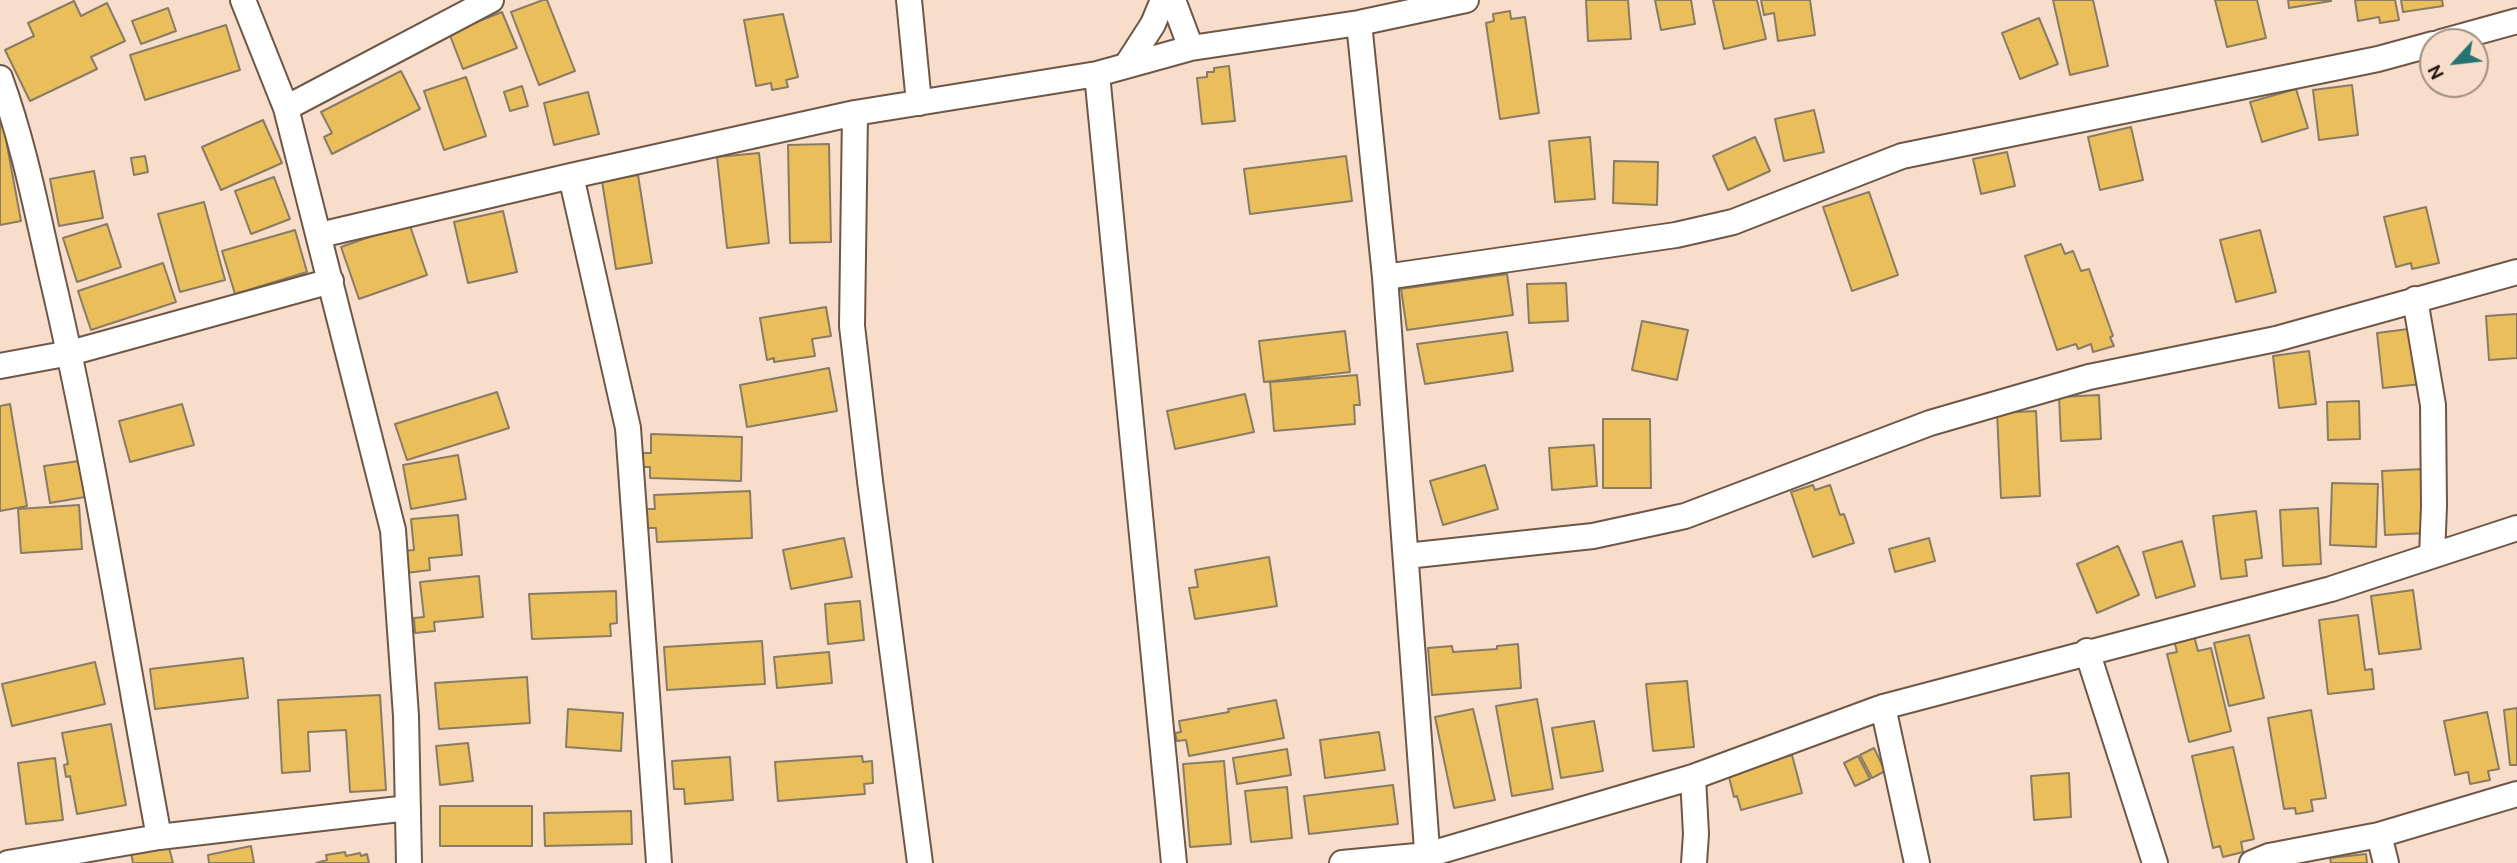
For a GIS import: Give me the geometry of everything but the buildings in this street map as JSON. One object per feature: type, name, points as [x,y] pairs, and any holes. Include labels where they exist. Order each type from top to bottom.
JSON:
[{"type":"street","points":[[243,0],[286,108],[393,530],[406,716],[409,863]]},
{"type":"street","points":[[286,108],[491,0]]},
{"type":"street","points":[[908,0],[919,103]]},
{"type":"street","points":[[1126,66],[1153,24],[1163,0]]},
{"type":"street","points":[[1172,0],[1191,48]]},
{"type":"street","points":[[320,235],[855,113],[1097,74],[1191,48],[1359,23],[1466,0]]},
{"type":"street","points":[[2489,29],[2517,21]]},
{"type":"street","points":[[1359,23],[1385,277],[1428,859]]},
{"type":"street","points":[[1385,277],[1676,235],[1733,222],[1902,156],[2378,60],[2419,48]]},
{"type":"street","points":[[1097,74],[1174,863]]},
{"type":"street","points":[[0,78],[70,353],[159,837]]},
{"type":"street","points":[[855,113],[852,326],[920,863]]},
{"type":"street","points":[[571,176],[628,428],[659,863]]},
{"type":"street","points":[[1406,556],[1592,536],[1685,516],[1930,423],[2089,377],[2276,339],[2517,272]]},
{"type":"street","points":[[0,366],[70,353],[331,281]]},
{"type":"street","points":[[2415,299],[2433,404],[2432,556]]},
{"type":"street","points":[[1342,863],[1428,859],[1693,777],[1882,707],[2331,589],[2517,528]]},
{"type":"street","points":[[2087,651],[2155,863]]},
{"type":"street","points":[[1882,707],[1917,863]]},
{"type":"street","points":[[1693,777],[1696,834],[1694,863]]},
{"type":"street","points":[[2252,863],[2269,856],[2379,835],[2517,794]]},
{"type":"street","points":[[8,863],[159,837],[408,808]]},
{"type":"street","points":[[2379,835],[2386,863]]}]
